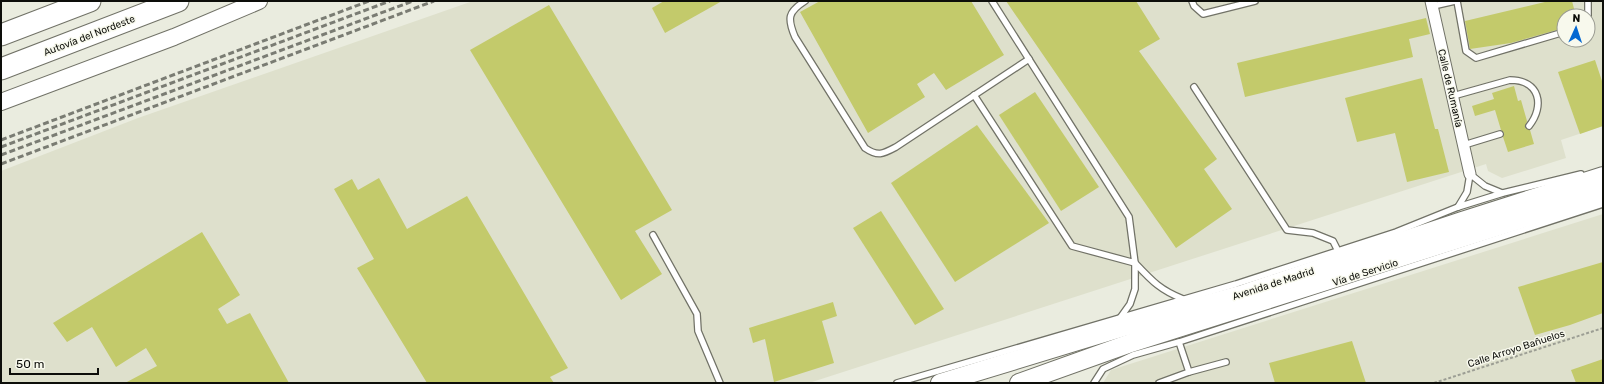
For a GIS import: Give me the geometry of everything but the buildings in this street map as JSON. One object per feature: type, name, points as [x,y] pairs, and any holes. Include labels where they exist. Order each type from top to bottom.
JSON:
[{"type":"highway","points":[[1,35],[90,1]]},
{"type":"highway","name":"Autovía del Nordeste","points":[[3,69],[178,1]]},
{"type":"main road","name":"Avenida de Madrid","points":[[940,383],[1124,326],[1240,295],[1462,221],[1596,174]]},
{"type":"main road","name":"Avenida de Madrid","points":[[1019,383],[1128,344],[1603,193]]},
{"type":"street","points":[[1,102],[174,37],[259,1]]},
{"type":"street","name":"Calle de Rumanía","points":[[1432,4],[1470,174]]},
{"type":"lane","points":[[805,1],[797,6],[790,14],[790,24],[795,36],[865,148],[873,154],[884,153],[896,146],[1029,59]]},
{"type":"lane","points":[[992,1],[1129,218],[1135,263],[1135,289],[1130,304],[1120,318]]},
{"type":"lane","points":[[1192,1],[1194,6],[1203,14],[1255,1]]},
{"type":"lane","points":[[1432,4],[1456,1],[1466,51],[1476,58],[1556,34]]},
{"type":"lane","points":[[1453,96],[1510,80],[1519,80],[1531,84],[1535,91],[1538,103],[1536,118],[1529,126]]},
{"type":"lane","points":[[1194,87],[1287,230],[1313,233],[1333,241],[1338,251]]},
{"type":"lane","points":[[974,95],[1072,246],[1135,263],[1154,283],[1167,293],[1184,300]]},
{"type":"lane","points":[[1464,145],[1500,134]]},
{"type":"lane","points":[[897,383],[1236,284],[1396,232],[1458,207],[1503,193],[1596,174],[1603,170]]},
{"type":"lane","points":[[1470,174],[1485,186],[1503,193]]},
{"type":"lane","name":"Calle de Rumanía","points":[[1458,207],[1467,192],[1470,174]]},
{"type":"lane","points":[[1582,199],[1603,197]]},
{"type":"lane","name":"Vía de Servicio","points":[[1094,383],[1103,369],[1133,355],[1179,342],[1603,204]]},
{"type":"lane","points":[[652,235],[697,314],[698,331],[720,383]]},
{"type":"lane","points":[[1179,342],[1189,372]]},
{"type":"lane","points":[[1159,383],[1189,372],[1226,362]]},
{"type":"path","name":"Calle Arroyo Bañuelos","points":[[1434,383],[1603,328]]},
{"type":"shaded area","points":[[473,1],[1603,1],[1603,126],[1561,140],[1566,158],[1502,178],[1488,171],[1486,164],[809,383],[1,383],[1,171],[138,118]]},
{"type":"shaded area","points":[[1603,214],[1603,383],[1103,383],[1111,370]]},
{"type":"railway","points":[[1,140],[369,1]]},
{"type":"railway","points":[[1,147],[390,1]]},
{"type":"railway","points":[[1,155],[413,1]]},
{"type":"railway","points":[[1,164],[434,1]]}]
